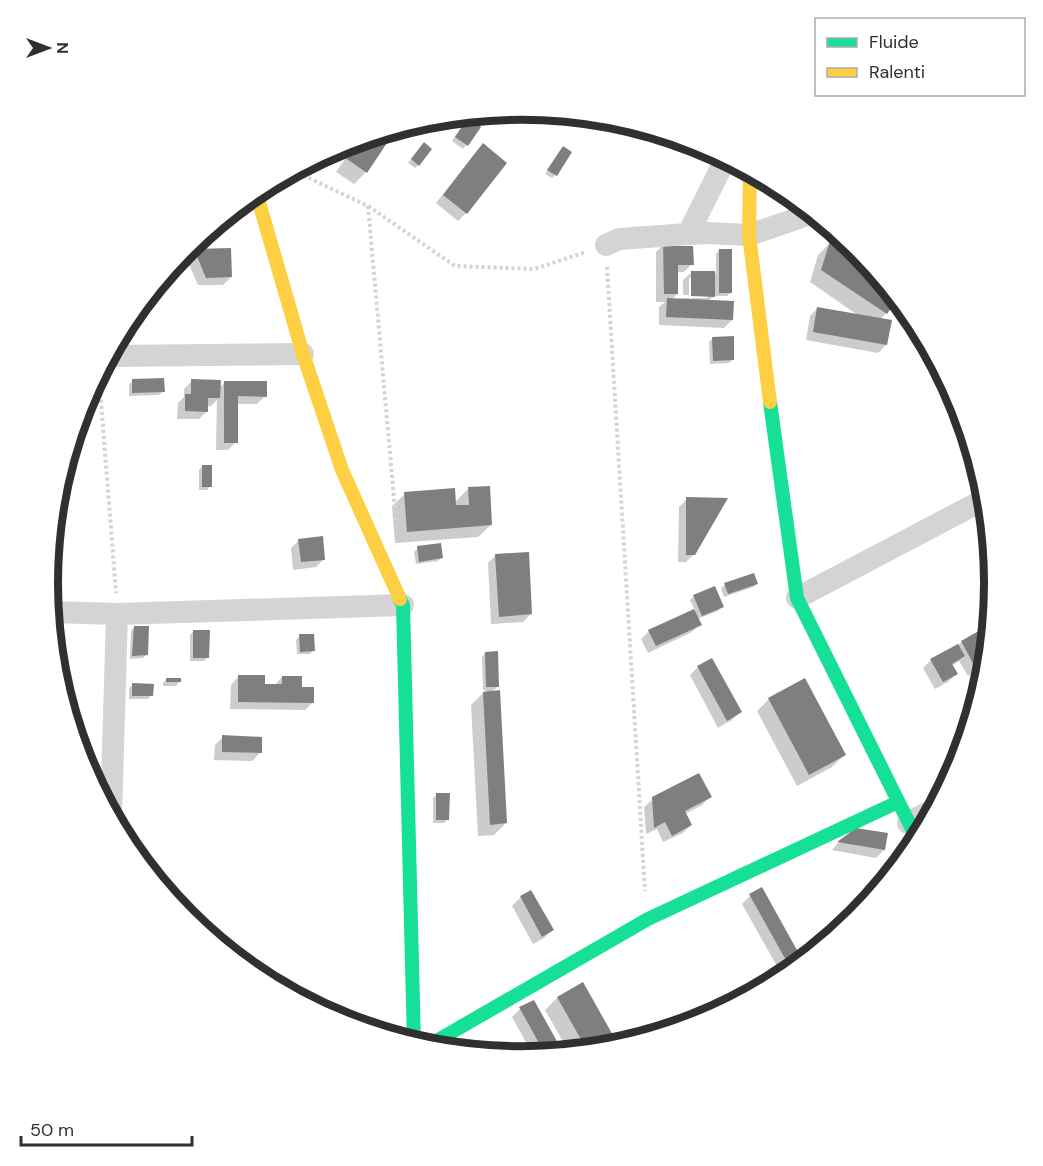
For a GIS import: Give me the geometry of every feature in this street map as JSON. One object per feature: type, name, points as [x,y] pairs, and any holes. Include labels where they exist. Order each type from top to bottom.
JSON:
[{"type":"street","points":[[688,234],[722,166]]},
{"type":"street","points":[[750,180],[749,235],[797,598],[912,830]]},
{"type":"street","points":[[259,202],[303,354],[342,470],[403,605],[414,1033]]},
{"type":"street","points":[[606,245],[619,239],[688,234],[749,235],[803,216]]},
{"type":"street","points":[[118,356],[303,354]]},
{"type":"street","points":[[797,598],[978,503]]},
{"type":"street","points":[[59,612],[117,614],[403,605]]},
{"type":"street","points":[[112,798],[117,614]]},
{"type":"street","points":[[441,1039],[648,919],[898,802]]},
{"type":"path","points":[[303,175],[368,206],[455,266],[534,269],[606,245],[643,873],[648,919]]},
{"type":"path","points":[[368,206],[396,523]]},
{"type":"path","points":[[100,391],[117,614]]},
{"type":"building","points":[[475,123],[481,127],[468,146],[455,137],[464,124]]},
{"type":"building","points":[[389,140],[367,173],[347,159],[352,152]]},
{"type":"building","points":[[424,142],[432,149],[419,166],[411,159]]},
{"type":"building","points":[[483,143],[507,163],[467,214],[443,195]]},
{"type":"building","points":[[563,146],[572,152],[557,176],[547,170]]},
{"type":"building","points":[[830,241],[849,256],[892,306],[887,314],[821,270]]},
{"type":"building","points":[[663,242],[678,246],[693,246],[694,265],[678,265],[678,294],[664,294]]},
{"type":"building","points":[[231,248],[232,277],[206,278],[196,254],[202,249]]},
{"type":"building","points":[[719,249],[732,249],[732,293],[719,293]]},
{"type":"building","points":[[691,271],[715,271],[715,297],[691,296]]},
{"type":"building","points":[[667,298],[734,301],[733,320],[666,317]]},
{"type":"building","points":[[817,307],[892,320],[887,345],[813,332]]},
{"type":"building","points":[[734,336],[734,360],[713,361],[712,337]]},
{"type":"building","points":[[164,378],[165,392],[132,393],[132,379]]},
{"type":"building","points":[[191,379],[221,380],[220,398],[208,398],[208,412],[185,411],[185,394],[191,394]]},
{"type":"building","points":[[224,381],[267,381],[267,397],[238,396],[238,443],[224,443]]},
{"type":"building","points":[[202,465],[212,465],[212,487],[202,487]]},
{"type":"building","points":[[490,486],[492,525],[407,532],[404,492],[455,488],[456,505],[469,505],[468,487]]},
{"type":"building","points":[[686,497],[728,498],[695,555],[686,555]]},
{"type":"building","points":[[64,510],[63,553],[59,553]]},
{"type":"building","points":[[323,536],[325,560],[301,562],[298,539]]},
{"type":"building","points":[[441,543],[443,558],[419,562],[417,546]]},
{"type":"building","points":[[529,552],[532,614],[499,617],[495,554]]},
{"type":"building","points":[[754,573],[758,584],[728,594],[724,583]]},
{"type":"building","points":[[715,586],[724,607],[702,616],[693,595]]},
{"type":"building","points":[[694,609],[702,625],[656,646],[648,630]]},
{"type":"building","points":[[134,626],[149,626],[148,655],[132,656]]},
{"type":"building","points":[[982,629],[976,669],[961,641]]},
{"type":"building","points":[[193,630],[210,630],[209,658],[193,658]]},
{"type":"building","points":[[299,634],[314,634],[315,651],[300,652]]},
{"type":"building","points":[[958,644],[965,656],[952,664],[958,674],[943,682],[930,659]]},
{"type":"building","points":[[498,651],[499,687],[486,687],[485,652]]},
{"type":"building","points":[[712,658],[742,712],[727,721],[697,666]]},
{"type":"building","points":[[238,675],[265,675],[265,684],[282,684],[282,676],[302,676],[302,687],[314,687],[314,703],[238,702]]},
{"type":"building","points":[[166,678],[181,678],[181,682],[166,682]]},
{"type":"building","points":[[805,678],[846,755],[809,775],[768,698]]},
{"type":"building","points":[[132,683],[154,684],[153,696],[132,696]]},
{"type":"building","points":[[500,690],[507,823],[490,825],[483,692]]},
{"type":"building","points":[[222,735],[262,737],[262,753],[222,752]]},
{"type":"building","points":[[699,773],[712,797],[685,811],[692,825],[672,836],[665,822],[654,828],[652,797]]},
{"type":"building","points":[[436,793],[450,793],[449,820],[436,820]]},
{"type":"building","points":[[856,828],[888,833],[885,850],[837,842]]},
{"type":"building","points":[[762,887],[799,953],[787,962],[749,894]]},
{"type":"building","points":[[531,890],[554,930],[542,937],[520,896]]},
{"type":"building","points":[[583,982],[614,1037],[582,1042],[557,997]]},
{"type":"building","points":[[534,1000],[559,1044],[540,1045],[519,1007]]},
{"type":"traffic: fast","points":[[770,402],[797,598],[912,830]]},
{"type":"traffic: fast","points":[[400,599],[403,605],[414,1033]]},
{"type":"traffic: fast","points":[[441,1039],[648,919],[898,802]]},
{"type":"traffic: slow","points":[[750,180],[749,235],[770,402]]},
{"type":"traffic: slow","points":[[259,202],[303,354],[342,470],[400,599]]}]
